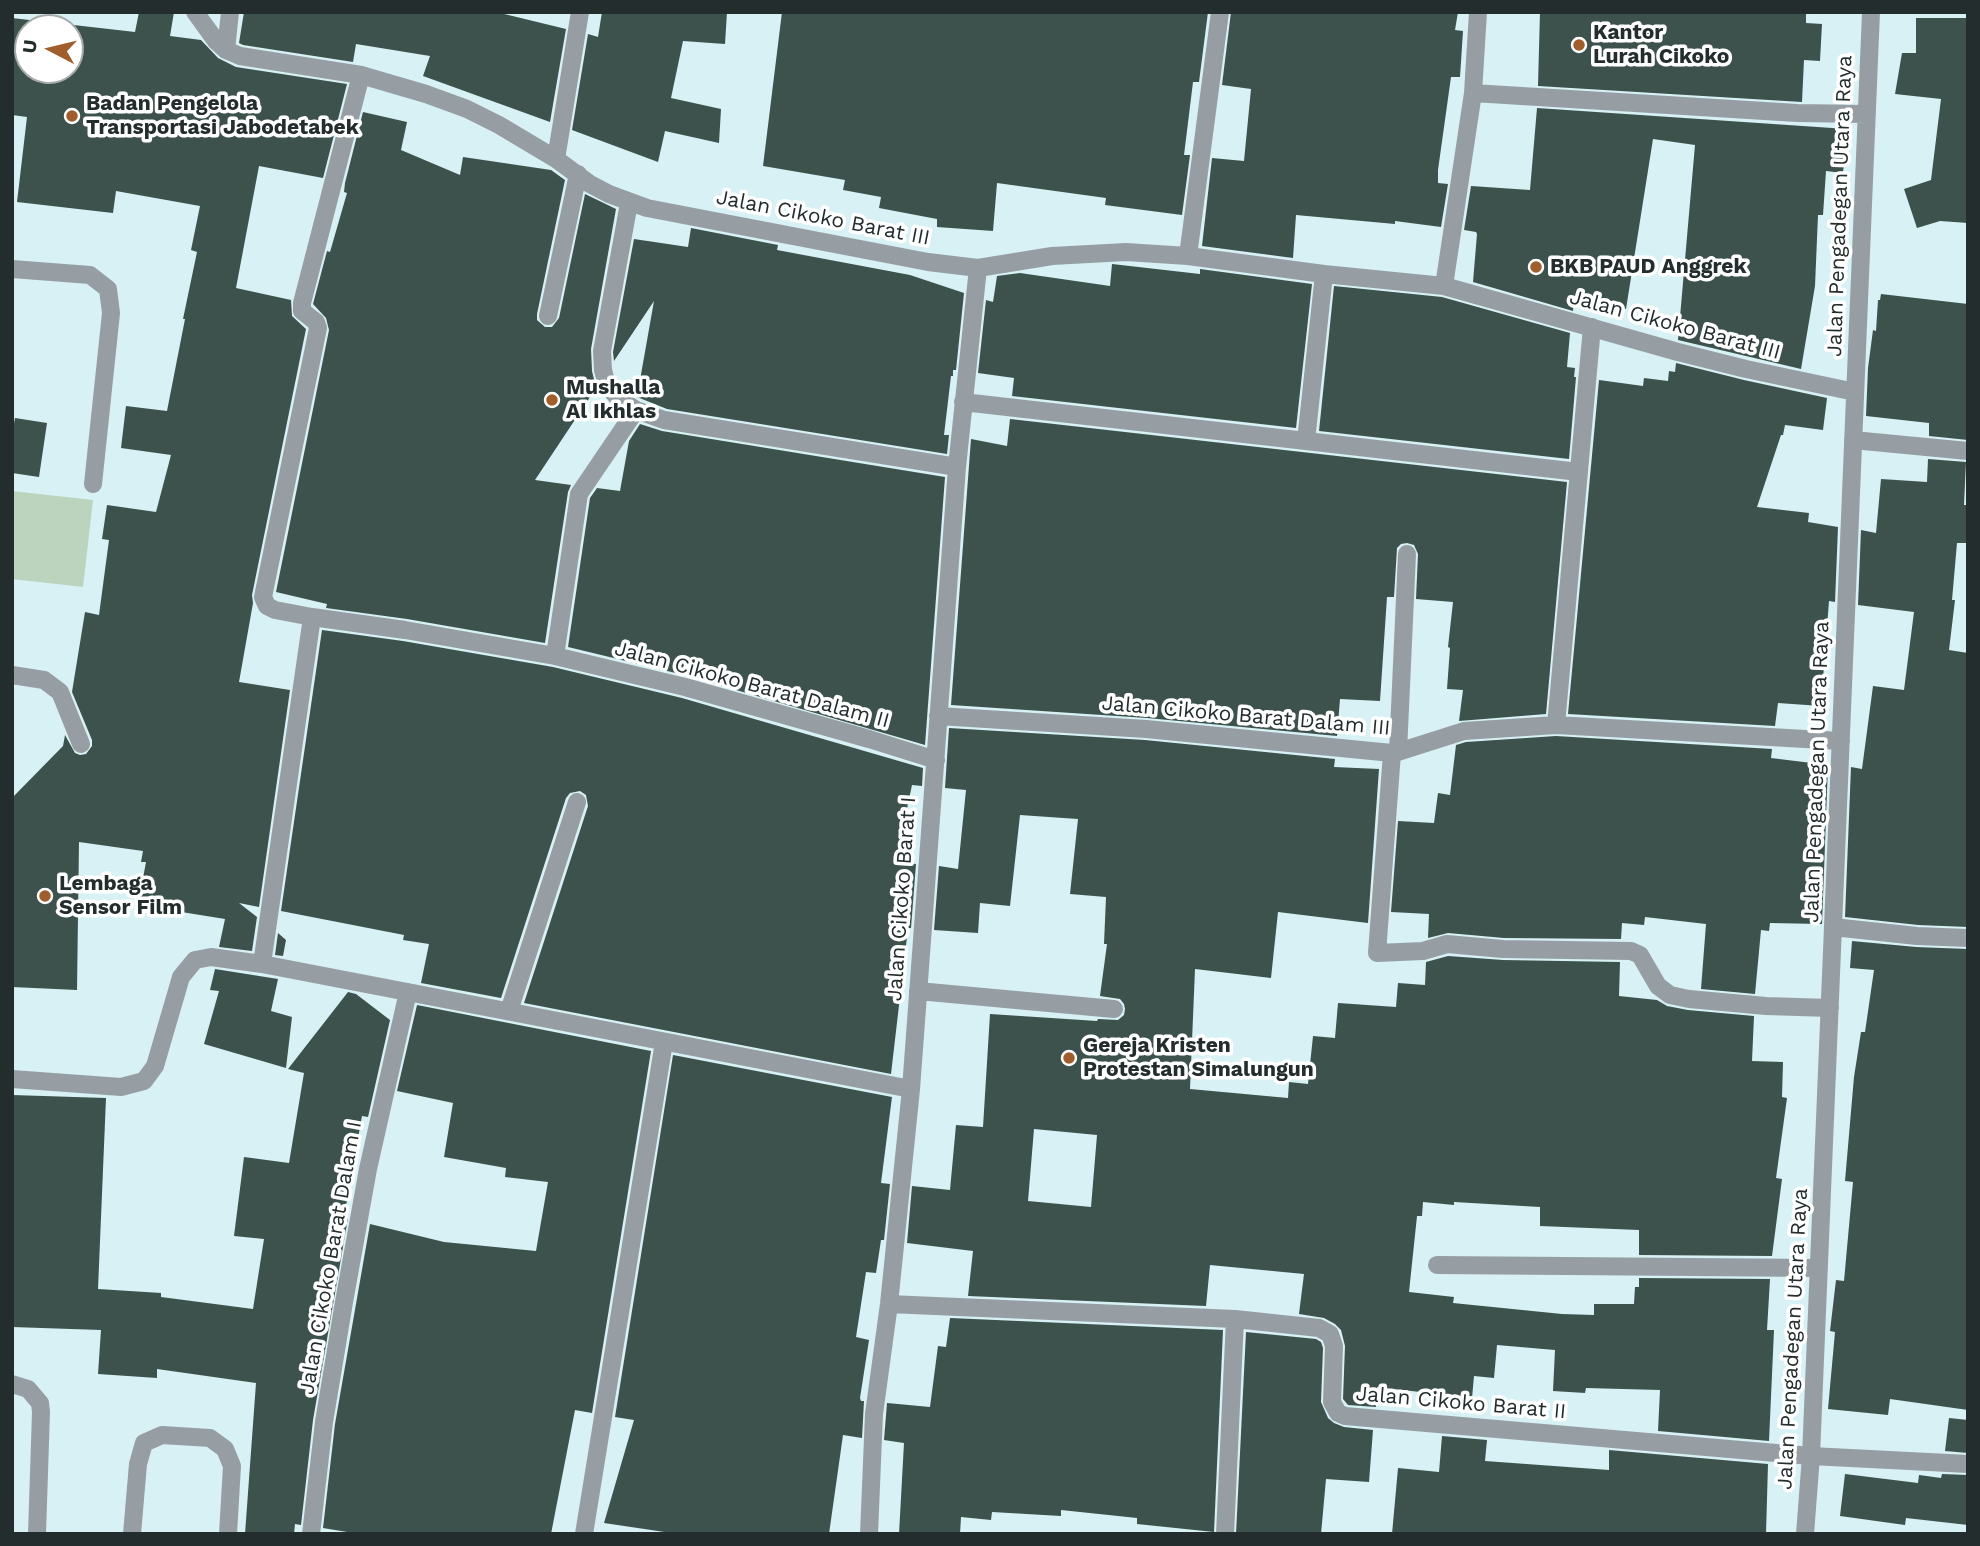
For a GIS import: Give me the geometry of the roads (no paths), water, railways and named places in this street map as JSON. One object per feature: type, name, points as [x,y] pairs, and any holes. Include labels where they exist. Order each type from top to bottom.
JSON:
[{"type":"street","points":[[195,12],[226,50]]},
{"type":"street","points":[[226,50],[230,12]]},
{"type":"street","points":[[556,159],[580,12]]},
{"type":"street","points":[[1188,256],[1220,12]]},
{"type":"street","points":[[1444,286],[1473,93],[1478,12]]},
{"type":"street","name":"Jalan Pengadegan Utara Raya","points":[[1805,1534],[1811,1456],[1871,12]]},
{"type":"street","name":"Jalan Cikoko Barat III","points":[[226,50],[240,56],[361,75],[467,109],[556,159],[608,194],[647,208],[928,262],[978,268],[1052,256],[1126,252],[1188,256],[1444,286],[1746,369],[1856,392]]},
{"type":"street","name":"Jalan Cikoko Barat Dalam II","points":[[361,75],[302,303],[302,311],[316,322],[318,328],[263,597],[267,606],[312,617],[555,656],[685,687],[869,739],[936,761]]},
{"type":"street","points":[[1473,93],[1797,113],[1867,114]]},
{"type":"street","points":[[548,316],[578,174]]},
{"type":"street","points":[[629,203],[602,351],[607,385],[618,398],[636,410],[664,419],[957,467]]},
{"type":"street","name":"Jalan Cikoko Barat I","points":[[869,1534],[874,1413],[889,1304],[911,1089],[957,467],[978,268]]},
{"type":"street","points":[[12,269],[90,275],[108,289],[111,313],[93,484]]},
{"type":"street","points":[[1306,441],[1324,274]]},
{"type":"street","points":[[1556,725],[1592,327]]},
{"type":"street","points":[[963,402],[1579,472]]},
{"type":"street","points":[[555,656],[579,494],[636,410]]},
{"type":"street","points":[[1853,440],[1968,452]]},
{"type":"street","points":[[1407,554],[1395,753],[1377,953],[1423,951],[1447,944],[1503,949],[1631,951],[1640,955],[1658,986],[1670,995],[1766,1006],[1830,1007]]},
{"type":"street","points":[[262,964],[312,617]]},
{"type":"street","points":[[12,675],[44,680],[60,692],[81,744]]},
{"type":"street","name":"Jalan Cikoko Barat Dalam III","points":[[938,716],[1146,729],[1395,753],[1464,731],[1556,725],[1841,741]]},
{"type":"street","points":[[509,1011],[577,802]]},
{"type":"street","points":[[1833,928],[1968,938]]},
{"type":"street","points":[[12,1079],[121,1087],[144,1081],[155,1066],[181,977],[195,960],[211,957],[262,964],[911,1089]]},
{"type":"street","points":[[918,991],[1114,1009]]},
{"type":"street","name":"Jalan Cikoko Barat Dalam I","points":[[311,1534],[324,1422],[356,1236],[368,1169],[408,992]]},
{"type":"street","points":[[584,1534],[664,1042]]},
{"type":"street","points":[[1437,1265],[1819,1268]]},
{"type":"street","name":"Jalan Cikoko Barat II","points":[[889,1304],[1235,1319],[1319,1328],[1330,1334],[1334,1346],[1332,1402],[1338,1413],[1345,1416],[1811,1456]]},
{"type":"street","points":[[1225,1534],[1235,1319]]},
{"type":"street","points":[[12,1384],[28,1389],[40,1403],[37,1534]]},
{"type":"street","points":[[132,1534],[138,1464],[144,1443],[162,1435],[210,1438],[225,1449],[232,1466],[228,1534]]},
{"type":"street","points":[[1811,1456],[1968,1464]]},
{"type":"place","name":"Kantor Lurah Cikoko","points":[[1579,45]]},
{"type":"place","name":"Badan Pengelola Transportasi Jabodetabek","points":[[72,116]]},
{"type":"place","name":"BKB PAUD Anggrek","points":[[1536,267]]},
{"type":"place","name":"Mushalla Al Ikhlas","points":[[552,400]]},
{"type":"place","name":"Lembaga Sensor Film","points":[[45,896]]},
{"type":"place","name":"Gereja Kristen Protestan Simalungun","points":[[1069,1058]]}]
